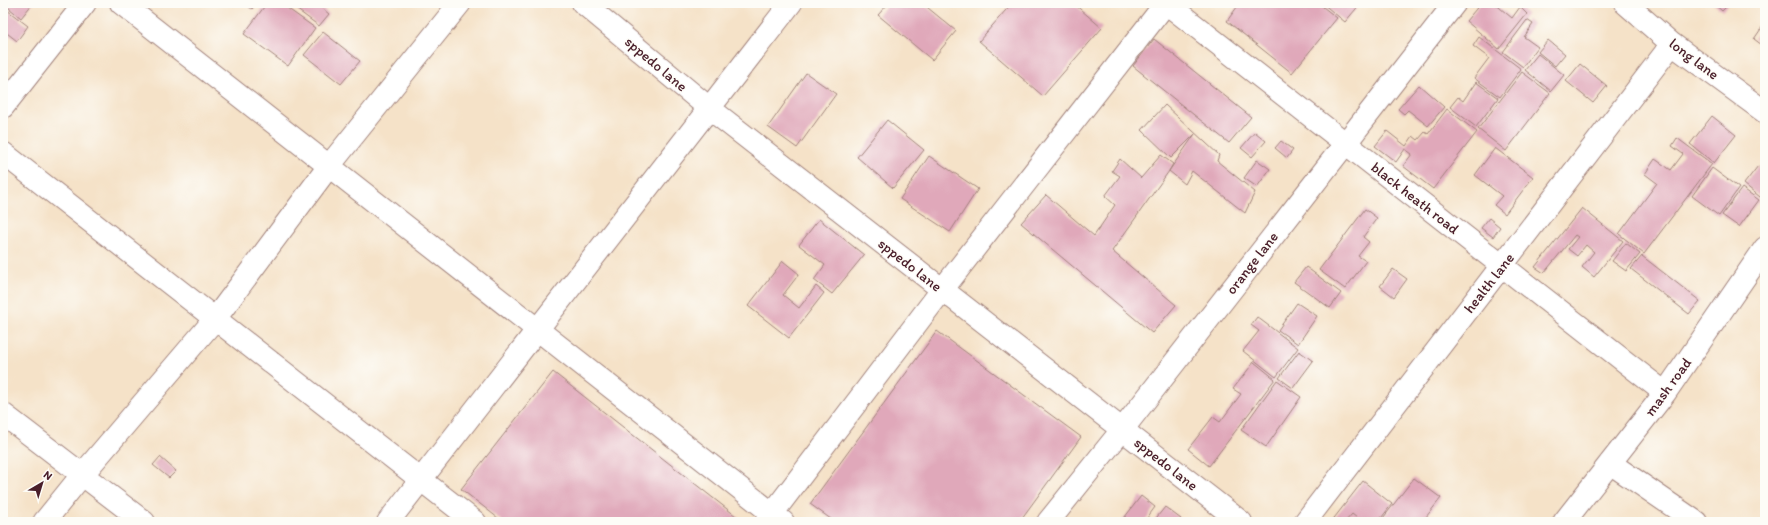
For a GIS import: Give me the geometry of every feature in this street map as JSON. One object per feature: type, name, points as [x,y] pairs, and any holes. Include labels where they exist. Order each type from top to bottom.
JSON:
[{"type":"street","points":[[3,108],[85,3]]},
{"type":"street","points":[[121,3],[537,330],[774,519],[942,290],[1166,3]]},
{"type":"street","points":[[44,522],[215,318],[329,166],[460,3]]},
{"type":"street","name":"sppedo lane","points":[[583,3],[709,108],[1241,522]]},
{"type":"street","points":[[388,522],[791,3]]},
{"type":"street","name":"black heath road","points":[[1166,3],[1665,393]]},
{"type":"street","name":"orange lane","points":[[1048,522],[1122,430],[1456,3]]},
{"type":"street","name":"long lane","points":[[1625,3],[1672,44],[1765,112]]},
{"type":"street","name":"health lane","points":[[1305,522],[1672,44]]},
{"type":"street","points":[[3,153],[475,522]]},
{"type":"street","name":"mash road","points":[[1564,522],[1665,393],[1765,248]]},
{"type":"street","points":[[3,414],[144,522]]},
{"type":"street","points":[[1610,463],[1696,522]]},
{"type":"building","points":[[3,3],[33,3],[21,18]]},
{"type":"building","points":[[244,3],[257,3],[252,9]]},
{"type":"building","points":[[267,3],[280,3],[315,28],[288,66],[244,34]]},
{"type":"building","points":[[288,3],[316,3],[329,14],[319,26]]},
{"type":"building","points":[[889,3],[922,3],[956,31],[932,60],[878,15]]},
{"type":"building","points":[[1012,3],[1073,3],[1102,28],[1043,96],[979,41]]},
{"type":"building","points":[[1240,3],[1318,3],[1337,18],[1292,73],[1227,21]]},
{"type":"building","points":[[1322,3],[1361,3],[1345,22]]},
{"type":"building","points":[[1481,3],[1494,3],[1512,18],[1520,7],[1527,14],[1499,49],[1466,21]]},
{"type":"building","points":[[1713,3],[1730,3],[1722,11]]},
{"type":"building","points":[[3,7],[28,26],[17,41],[3,30]]},
{"type":"building","points":[[1527,20],[1533,24],[1524,37],[1538,47],[1523,67],[1503,52]]},
{"type":"building","points":[[1765,23],[1765,41],[1762,45],[1754,39]]},
{"type":"building","points":[[323,32],[360,61],[341,84],[304,55]]},
{"type":"building","points":[[1479,37],[1521,69],[1500,97],[1474,78],[1489,58],[1473,46]]},
{"type":"building","points":[[1154,39],[1251,117],[1229,143],[1133,66]]},
{"type":"building","points":[[1548,40],[1565,54],[1555,66],[1538,52]]},
{"type":"building","points":[[1538,54],[1564,75],[1551,91],[1525,70]]},
{"type":"building","points":[[1580,64],[1607,86],[1593,103],[1566,81]]},
{"type":"building","points":[[1522,72],[1550,93],[1506,151],[1478,129]]},
{"type":"building","points":[[806,73],[836,94],[797,148],[768,127]]},
{"type":"building","points":[[1476,82],[1498,98],[1476,127],[1450,107],[1458,97],[1463,101]]},
{"type":"building","points":[[1419,85],[1444,107],[1428,126],[1408,110],[1404,114],[1398,109]]},
{"type":"building","points":[[1165,105],[1219,155],[1217,161],[1255,192],[1245,213],[1192,171],[1185,184],[1169,171],[1195,134],[1171,158],[1142,130]]},
{"type":"building","points":[[1447,109],[1477,132],[1433,189],[1403,166],[1412,154],[1405,149],[1396,162],[1375,146],[1387,131],[1406,146],[1413,136],[1418,140],[1425,132],[1428,134]]},
{"type":"building","points":[[1712,116],[1736,135],[1714,163],[1690,144]]},
{"type":"building","points":[[887,120],[924,150],[893,188],[857,157]]},
{"type":"building","points":[[1255,132],[1266,141],[1252,157],[1241,148]]},
{"type":"building","points":[[1677,138],[1712,164],[1644,254],[1619,234],[1657,183],[1645,174],[1655,159],[1671,170],[1683,154],[1672,146]]},
{"type":"building","points":[[1281,141],[1293,150],[1287,158],[1275,148]]},
{"type":"building","points":[[1495,148],[1533,177],[1505,214],[1494,205],[1502,196],[1475,175]]},
{"type":"building","points":[[1161,155],[1173,164],[1112,251],[1176,305],[1152,333],[1021,223],[1046,195],[1094,236],[1115,205],[1105,196],[1120,176],[1112,171],[1120,159],[1141,178]]},
{"type":"building","points":[[929,156],[978,189],[950,232],[900,199]]},
{"type":"building","points":[[1257,160],[1270,169],[1257,187],[1244,178]]},
{"type":"building","points":[[1758,166],[1765,171],[1765,201],[1744,184]]},
{"type":"building","points":[[1712,168],[1739,188],[1719,216],[1692,196]]},
{"type":"building","points":[[1742,188],[1759,200],[1739,227],[1722,215]]},
{"type":"building","points":[[1582,208],[1623,241],[1594,277],[1582,267],[1594,252],[1586,245],[1577,256],[1568,249],[1578,237],[1575,235],[1544,273],[1535,267]]},
{"type":"building","points":[[1365,209],[1377,218],[1363,237],[1369,242],[1358,256],[1366,261],[1345,289],[1319,270]]},
{"type":"building","points":[[1489,218],[1500,227],[1493,237],[1481,228]]},
{"type":"building","points":[[819,219],[864,255],[832,294],[814,280],[825,265],[799,245]]},
{"type":"building","points":[[1626,243],[1640,254],[1626,271],[1612,261]]},
{"type":"building","points":[[1642,256],[1700,301],[1689,314],[1631,269]]},
{"type":"building","points":[[783,261],[799,274],[783,295],[799,308],[816,286],[824,293],[789,338],[748,306]]},
{"type":"building","points":[[1306,267],[1341,293],[1330,308],[1294,282]]},
{"type":"building","points":[[1393,269],[1407,279],[1394,297],[1380,286]]},
{"type":"building","points":[[1297,303],[1317,316],[1298,344],[1278,330]]},
{"type":"building","points":[[1257,317],[1298,348],[1276,377],[1243,351],[1259,331],[1251,325]]},
{"type":"building","points":[[937,331],[1081,437],[1019,522],[835,522],[810,504]]},
{"type":"building","points":[[1299,351],[1313,361],[1293,388],[1279,378]]},
{"type":"building","points":[[1254,362],[1275,379],[1209,466],[1188,449],[1213,417],[1220,422],[1241,394],[1233,389]]},
{"type":"building","points":[[553,372],[741,520],[739,522],[503,522],[461,489]]},
{"type":"building","points":[[1277,380],[1301,397],[1266,447],[1241,430]]},
{"type":"building","points":[[160,457],[176,471],[169,478],[153,465]]},
{"type":"building","points":[[1414,478],[1441,498],[1422,522],[1380,522]]},
{"type":"building","points":[[1363,481],[1392,504],[1378,522],[1362,522],[1352,514],[1345,522],[1331,522]]},
{"type":"building","points":[[1141,496],[1155,507],[1144,522],[1121,522]]},
{"type":"building","points":[[1165,507],[1181,519],[1179,522],[1153,522]]}]
